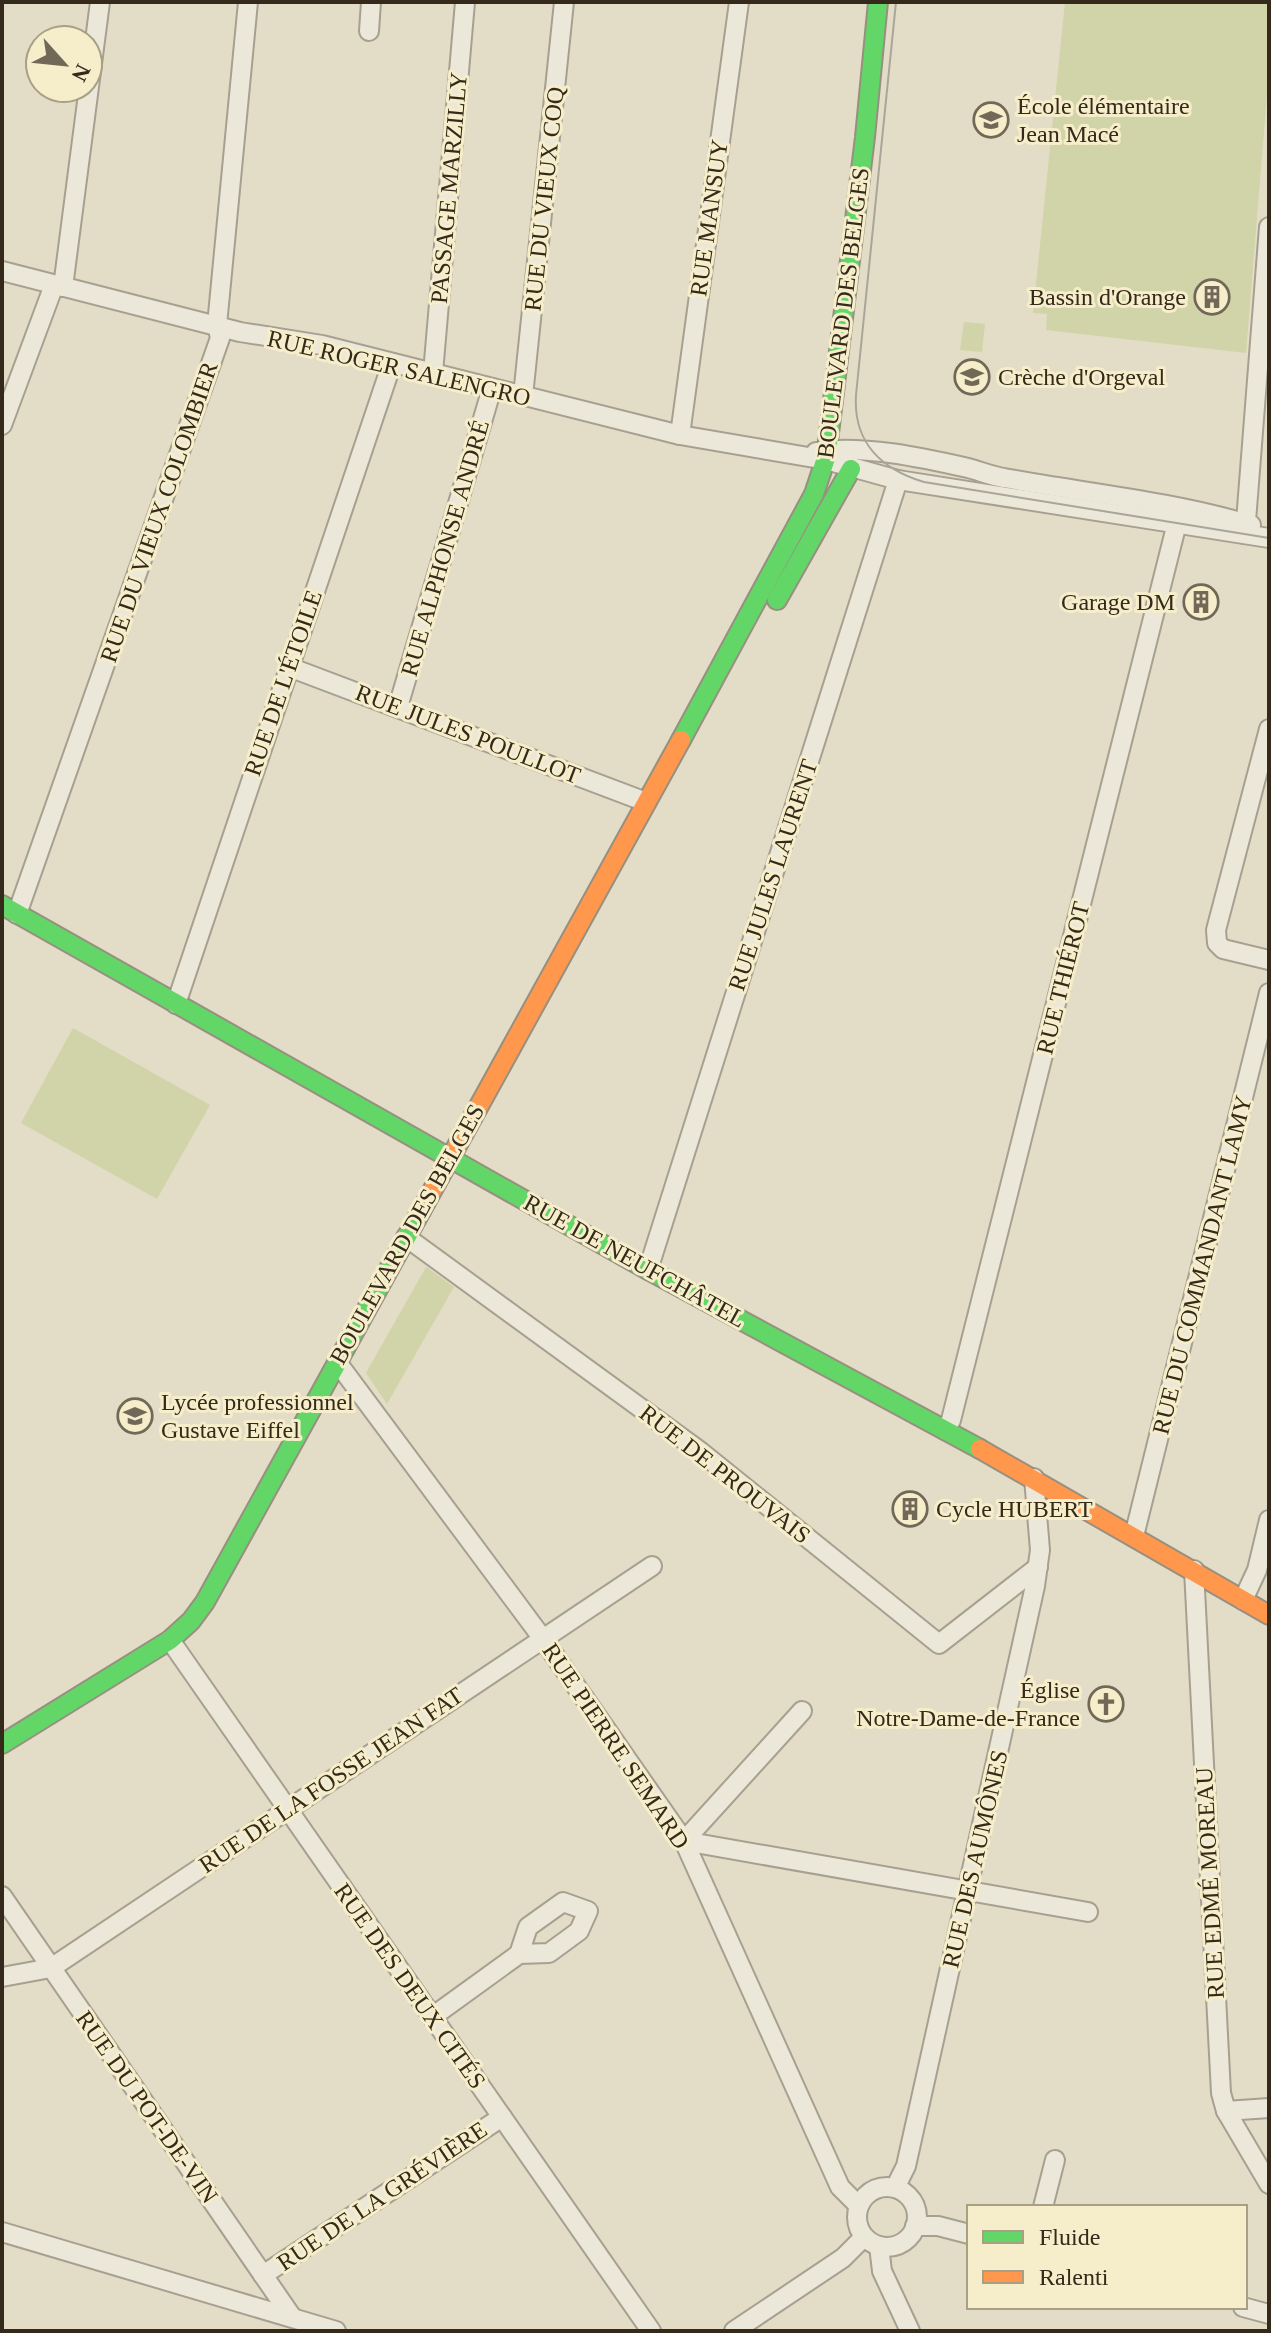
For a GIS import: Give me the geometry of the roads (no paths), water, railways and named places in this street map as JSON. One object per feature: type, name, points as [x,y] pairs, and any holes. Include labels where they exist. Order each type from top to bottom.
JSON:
[{"type":"main road","name":"BOULEVARD DES BELGES","points":[[2,1744],[170,1640],[191,1621],[205,1602],[814,494],[826,455],[865,137],[878,2]]},
{"type":"main road","name":"BOULEVARD DES BELGES","points":[[731,649],[774,605],[851,469]]},
{"type":"main road","name":"RUE DE NEUFCHÂTEL","points":[[10,909],[648,1270],[1034,1478],[1269,1615]]},
{"type":"street","points":[[2,425],[58,286],[100,2]]},
{"type":"street","name":"RUE DU VIEUX COLOMBIER","points":[[10,909],[220,338],[217,325],[248,2]]},
{"type":"street","points":[[369,31],[371,2]]},
{"type":"street","name":"PASSAGE MARZILLY","points":[[433,373],[465,2]]},
{"type":"street","name":"RUE DU VIEUX COQ","points":[[523,396],[564,2]]},
{"type":"street","name":"RUE MANSUY","points":[[680,435],[739,2]]},
{"type":"street","points":[[1246,529],[1269,227]]},
{"type":"street","name":"RUE ROGER SALENGRO","points":[[2,271],[240,332],[322,345],[680,435],[798,455],[884,454],[960,467],[999,478],[1183,507],[1246,529]]},
{"type":"street","name":"RUE DE L'ÉTOILE","points":[[176,1004],[392,363]]},
{"type":"street","name":"RUE ALPHONSE ANDRÉ","points":[[398,707],[492,388]]},
{"type":"street","points":[[826,455],[851,469],[898,480],[1177,523],[1269,530]]},
{"type":"street","name":"RUE JULES LAURENT","points":[[648,1270],[898,480]]},
{"type":"street","name":"RUE THIÉROT","points":[[945,1430],[951,1420],[1177,523]]},
{"type":"street","points":[[1246,529],[1269,538]]},
{"type":"street","name":"RUE JULES POULLOT","points":[[289,667],[646,802]]},
{"type":"street","points":[[1269,729],[1216,930],[1217,943],[1223,949],[1269,960]]},
{"type":"street","name":"RUE DU COMMANDANT LAMY","points":[[1134,1536],[1269,993]]},
{"type":"street","name":"RUE DE PROUVAIS","points":[[406,1237],[701,1452],[939,1644],[1038,1567]]},
{"type":"street","name":"RUE PIERRE SEMARD","points":[[337,1362],[543,1639],[684,1841],[840,2187],[859,2206]]},
{"type":"street","name":"RUE DES AUMÔNES","points":[[895,2188],[906,2166],[1038,1567],[1040,1550],[1034,1478]]},
{"type":"street","points":[[1243,1600],[1257,1570],[1269,1520]]},
{"type":"street","name":"RUE DE LA FOSSE JEAN FAT","points":[[2,1977],[51,1968],[652,1566]]},
{"type":"street","name":"RUE EDMÉ MOREAU","points":[[1194,1570],[1221,2093],[1226,2111],[1269,2184]]},
{"type":"street","name":"RUE DES DEUX CITÉS","points":[[170,1640],[651,2331]]},
{"type":"street","points":[[684,1841],[802,1711]]},
{"type":"street","points":[[684,1841],[1088,1912]]},
{"type":"street","name":"RUE DU POT-DE-VIN","points":[[2,1896],[292,2317]]},
{"type":"street","points":[[432,2017],[519,1954]]},
{"type":"street","points":[[1226,2111],[1269,2108]]},
{"type":"street","name":"RUE DE LA GRÉVIÈRE","points":[[263,2275],[502,2117]]},
{"type":"street","points":[[1044,2205],[1055,2160]]},
{"type":"street","points":[[734,2331],[872,2242],[888,2247],[905,2241],[915,2226],[915,2207],[895,2188],[870,2192],[859,2206],[857,2222],[872,2242],[910,2331]]},
{"type":"street","points":[[915,2226],[938,2226],[967,2233]]},
{"type":"street","points":[[2,2232],[336,2331]]},
{"type":"street","points":[[1247,2308],[1269,2314]]},
{"type":"tram line","points":[[896,2],[856,395],[856,412],[865,440],[895,470],[924,482],[1269,538]]},
{"type":"place","name":"École élémentaire Jean Macé","points":[[991,120]]},
{"type":"place","name":"Bassin d'Orange","points":[[1212,297]]},
{"type":"place","name":"Crèche d'Orgeval","points":[[972,377]]},
{"type":"place","name":"Garage DM","points":[[1201,602]]},
{"type":"place","name":"Lycée professionnel Gustave Eiffel","points":[[135,1416]]},
{"type":"place","name":"Cycle HUBERT","points":[[910,1509]]},
{"type":"place","name":"Église Notre-Dame-de-France","points":[[1106,1704]]}]
